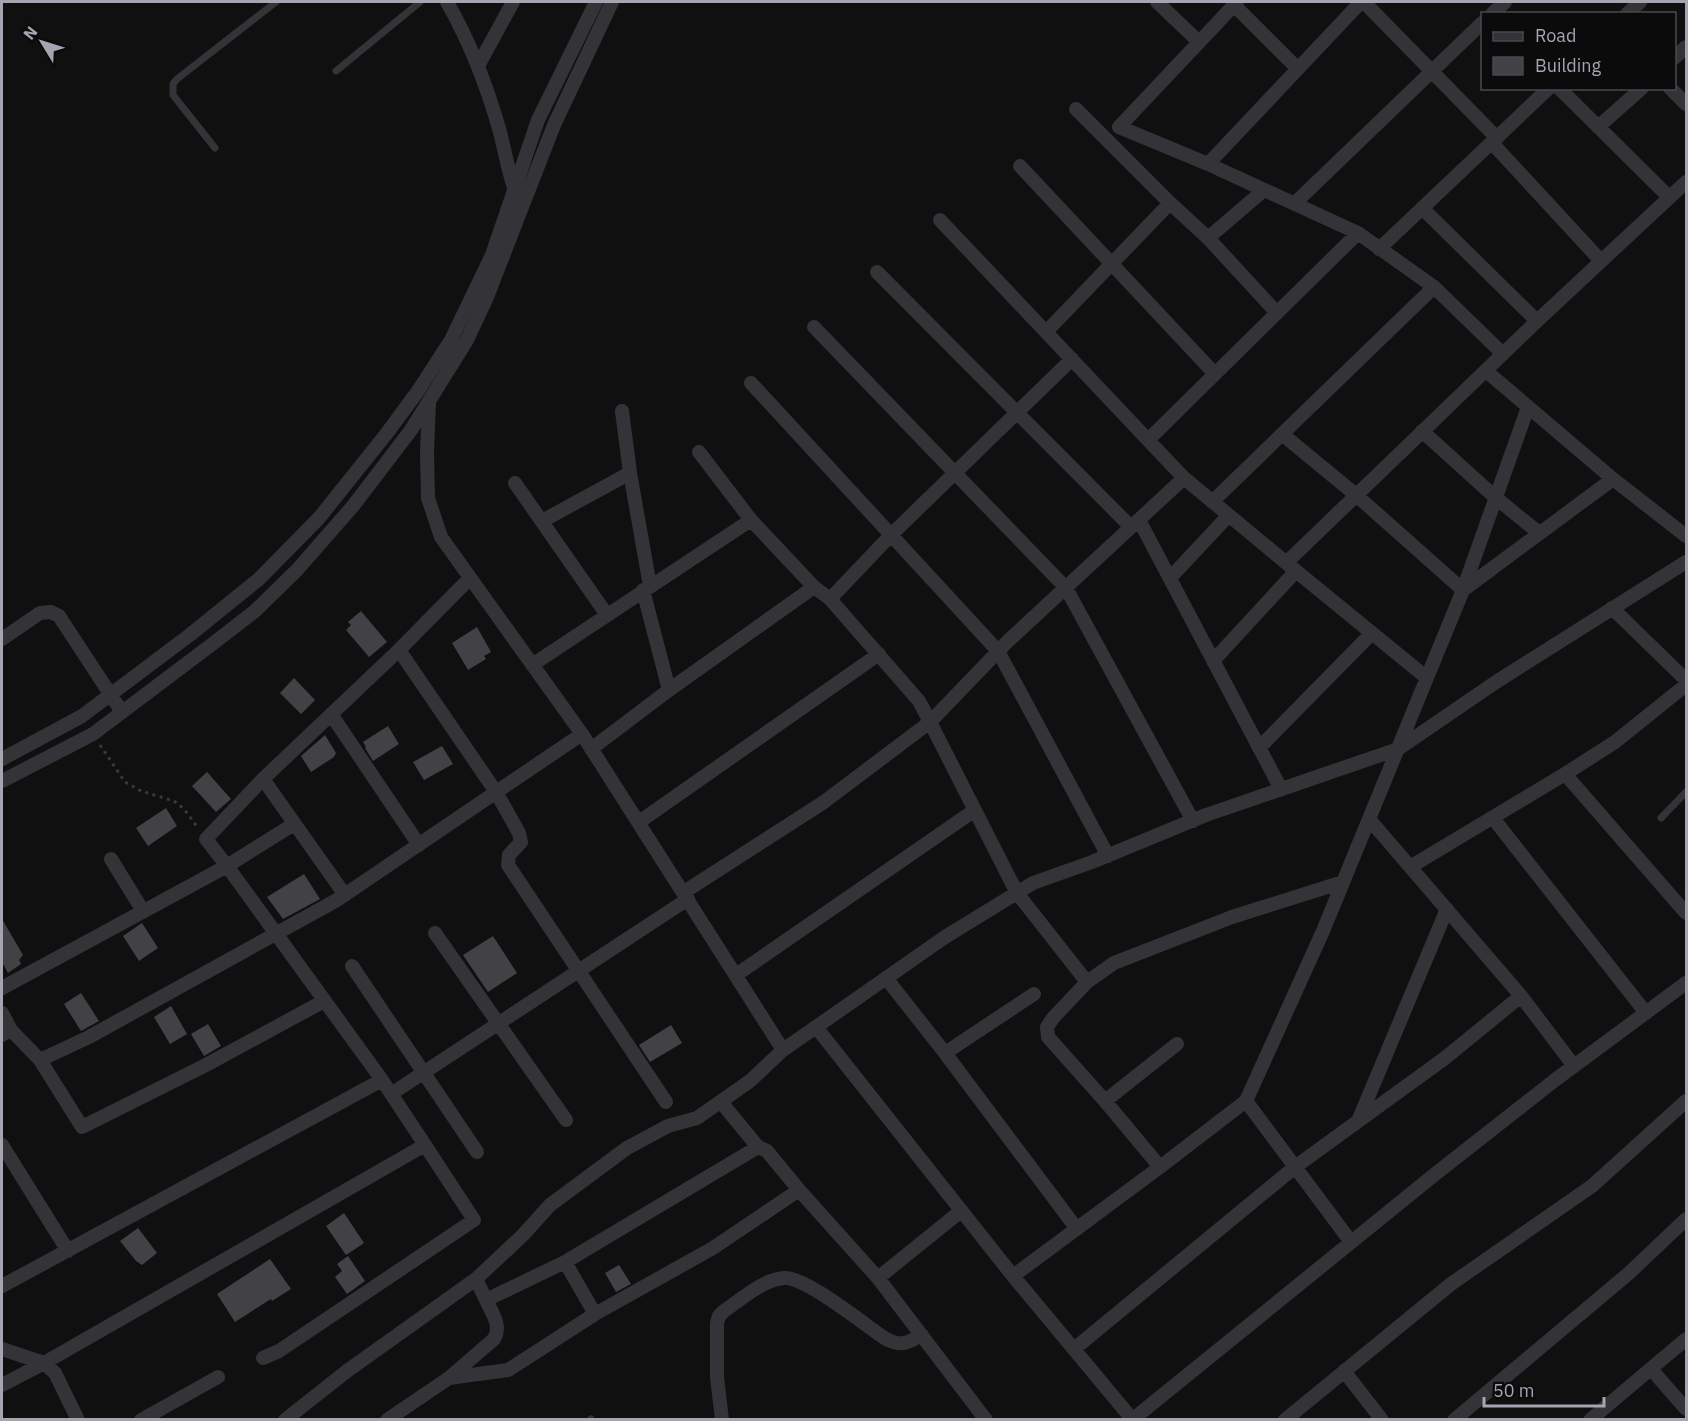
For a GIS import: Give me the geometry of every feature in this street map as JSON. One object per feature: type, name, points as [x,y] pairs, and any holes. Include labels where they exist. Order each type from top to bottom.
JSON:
[{"type":"street","points":[[447,2],[466,36],[478,66],[521,193]]},
{"type":"street","points":[[478,66],[513,2]]},
{"type":"street","points":[[2,781],[93,734],[255,611],[297,570],[353,506],[429,403],[467,340],[487,297],[521,193],[538,120],[596,2]]},
{"type":"street","points":[[2,759],[81,716],[192,634],[259,579],[319,518],[418,391],[450,340],[612,2]]},
{"type":"street","points":[[1159,2],[1198,41]]},
{"type":"street","points":[[1208,164],[1297,68],[1363,2],[1495,141],[1601,261]]},
{"type":"street","points":[[1107,139],[1235,3],[1297,68]]},
{"type":"street","points":[[1294,204],[1481,24]]},
{"type":"street","points":[[1379,249],[1547,90]]},
{"type":"street","points":[[1561,90],[1669,197]]},
{"type":"street","points":[[1598,127],[1640,90]]},
{"type":"street","points":[[1672,90],[1686,104]]},
{"type":"street","points":[[1076,109],[1208,238],[1277,313]]},
{"type":"street","points":[[1119,127],[1208,164],[1358,233],[1434,287],[1503,354]]},
{"type":"street","points":[[1020,166],[1215,374]]},
{"type":"street","points":[[1213,661],[1291,567],[1356,495],[1485,370],[1686,182]]},
{"type":"street","points":[[1208,238],[1264,190]]},
{"type":"street","points":[[1046,332],[1170,203]]},
{"type":"street","points":[[1422,208],[1537,321]]},
{"type":"street","points":[[940,220],[1184,478],[1427,678]]},
{"type":"street","points":[[1148,440],[1358,233]]},
{"type":"street","points":[[877,272],[1017,414],[1135,524],[1170,578],[1281,789]]},
{"type":"street","points":[[1212,502],[1434,287]]},
{"type":"street","points":[[814,327],[1066,588],[1193,821]]},
{"type":"street","points":[[830,599],[954,472],[1072,359]]},
{"type":"street","points":[[1485,370],[1613,479],[1686,536]]},
{"type":"street","points":[[751,383],[998,651],[1108,856]]},
{"type":"street","points":[[418,391],[429,403],[428,498],[441,537],[582,734],[783,1050]]},
{"type":"street","points":[[1013,1276],[1245,1101],[1343,882],[1463,590],[1528,407]]},
{"type":"street","points":[[622,411],[646,588],[669,690]]},
{"type":"street","points":[[1422,431],[1496,498],[1539,533]]},
{"type":"street","points":[[1282,434],[1356,495],[1463,590]]},
{"type":"street","points":[[699,452],[751,520],[814,587],[830,599],[919,701],[1017,893],[1087,982]]},
{"type":"street","points":[[542,521],[630,473]]},
{"type":"street","points":[[391,1094],[578,972],[824,802],[930,722],[998,651],[1184,478]]},
{"type":"street","points":[[1463,590],[1613,479]]},
{"type":"street","points":[[515,483],[607,615]]},
{"type":"street","points":[[1170,578],[1229,515]]},
{"type":"street","points":[[532,665],[751,520]]},
{"type":"street","points":[[285,1419],[347,1371],[476,1279],[550,1205],[627,1148],[668,1126],[697,1118],[750,1081],[783,1050],[945,937],[1033,883],[1108,856],[1193,821],[1398,749],[1686,562]]},
{"type":"street","points":[[263,1358],[279,1351],[474,1220],[382,1080],[206,839],[263,779],[399,650],[470,578]]},
{"type":"street","points":[[591,749],[669,690],[814,587]]},
{"type":"street","points":[[1410,867],[1615,742],[1686,682],[1612,608]]},
{"type":"street","points":[[2,639],[40,613],[51,612],[59,616],[122,712]]},
{"type":"street","points":[[1259,748],[1372,633]]},
{"type":"street","points":[[399,650],[496,792],[519,833],[521,842],[509,855],[508,865],[666,1102]]},
{"type":"street","points":[[639,822],[879,654]]},
{"type":"street","points":[[331,714],[419,844]]},
{"type":"street","points":[[40,1060],[89,1037],[345,895],[582,734]]},
{"type":"street","points":[[1565,774],[1686,913]]},
{"type":"street","points":[[263,779],[345,895]]},
{"type":"street","points":[[736,975],[975,810]]},
{"type":"street","points":[[1493,818],[1646,1013]]},
{"type":"street","points":[[1369,819],[1521,996],[1574,1066]]},
{"type":"street","points":[[2,988],[227,866],[294,824]]},
{"type":"street","points":[[111,859],[143,911]]},
{"type":"street","points":[[1160,1167],[1048,1037],[1047,1027],[1087,982],[1114,963],[1232,917],[1343,882]]},
{"type":"street","points":[[1358,1121],[1447,909]]},
{"type":"street","points":[[435,933],[566,1120]]},
{"type":"street","points":[[352,966],[477,1152]]},
{"type":"street","points":[[886,978],[1077,1229]]},
{"type":"street","points":[[816,1027],[1013,1276],[1132,1419],[1574,1066],[1686,983]]},
{"type":"street","points":[[945,1053],[1034,994]]},
{"type":"street","points":[[1074,1349],[1295,1167],[1445,1058],[1521,996]]},
{"type":"street","points":[[2,1013],[6,1033],[40,1060],[82,1127],[206,1065],[324,1001]]},
{"type":"street","points":[[1105,1101],[1177,1044]]},
{"type":"street","points":[[2,1286],[382,1080]]},
{"type":"street","points":[[1245,1101],[1351,1242]]},
{"type":"street","points":[[1285,1419],[1451,1284],[1592,1186],[1686,1101]]},
{"type":"street","points":[[721,1102],[758,1147],[767,1151],[799,1191],[878,1278],[986,1419]]},
{"type":"street","points":[[2,1145],[68,1251]]},
{"type":"street","points":[[2,1385],[425,1145]]},
{"type":"street","points":[[486,1300],[565,1262],[758,1147]]},
{"type":"street","points":[[449,1378],[508,1370],[595,1314],[713,1248],[799,1191]]},
{"type":"street","points":[[878,1278],[961,1210]]},
{"type":"street","points":[[1454,1419],[1628,1274],[1686,1220]]},
{"type":"street","points":[[565,1262],[595,1314]]},
{"type":"street","points":[[722,1419],[717,1377],[719,1316],[761,1286],[783,1278],[792,1278],[814,1289],[886,1339],[897,1344],[905,1344],[922,1335]]},
{"type":"street","points":[[387,1419],[449,1378],[498,1332],[498,1326],[476,1279]]},
{"type":"street","points":[[1590,1419],[1686,1339]]},
{"type":"street","points":[[2,1349],[44,1363],[55,1373],[78,1419]]},
{"type":"street","points":[[1651,1369],[1686,1408]]},
{"type":"street","points":[[1344,1371],[1382,1419]]},
{"type":"street","points":[[141,1419],[218,1377]]},
{"type":"lane","points":[[215,148],[174,95],[173,84],[276,2]]},
{"type":"lane","points":[[336,71],[420,2]]},
{"type":"lane","points":[[1661,818],[1686,792]]},
{"type":"path","points":[[93,734],[125,782],[141,791],[174,801],[184,809],[206,839]]},
{"type":"building","points":[[361,611],[387,642],[369,657],[346,630],[351,625],[348,622]]},
{"type":"building","points":[[477,627],[491,652],[484,656],[486,659],[468,670],[452,643]]},
{"type":"building","points":[[294,678],[315,700],[301,714],[280,693]]},
{"type":"building","points":[[388,726],[399,744],[373,761],[363,742]]},
{"type":"building","points":[[325,735],[336,753],[334,757],[311,772],[301,756]]},
{"type":"building","points":[[442,746],[453,764],[424,780],[413,762]]},
{"type":"building","points":[[207,772],[231,799],[216,812],[192,786]]},
{"type":"building","points":[[166,808],[177,826],[148,846],[136,828]]},
{"type":"building","points":[[304,874],[320,899],[283,919],[267,897]]},
{"type":"building","points":[[2,919],[23,955],[19,960],[21,964],[8,973],[2,962]]},
{"type":"building","points":[[142,923],[158,948],[139,961],[123,936]]},
{"type":"building","points":[[493,936],[517,973],[488,992],[463,955]]},
{"type":"building","points":[[81,993],[99,1021],[81,1031],[64,1004]]},
{"type":"building","points":[[171,1006],[187,1034],[170,1044],[154,1017]]},
{"type":"building","points":[[208,1024],[221,1046],[204,1056],[191,1034]]},
{"type":"building","points":[[671,1025],[682,1043],[650,1062],[639,1045]]},
{"type":"building","points":[[344,1213],[364,1243],[346,1255],[326,1226]]},
{"type":"building","points":[[138,1228],[157,1253],[142,1265],[120,1241]]},
{"type":"building","points":[[348,1256],[365,1281],[347,1294],[335,1277],[342,1271],[337,1264]]},
{"type":"building","points":[[270,1259],[291,1289],[235,1322],[217,1294]]},
{"type":"building","points":[[619,1265],[631,1284],[616,1292],[605,1273]]}]
